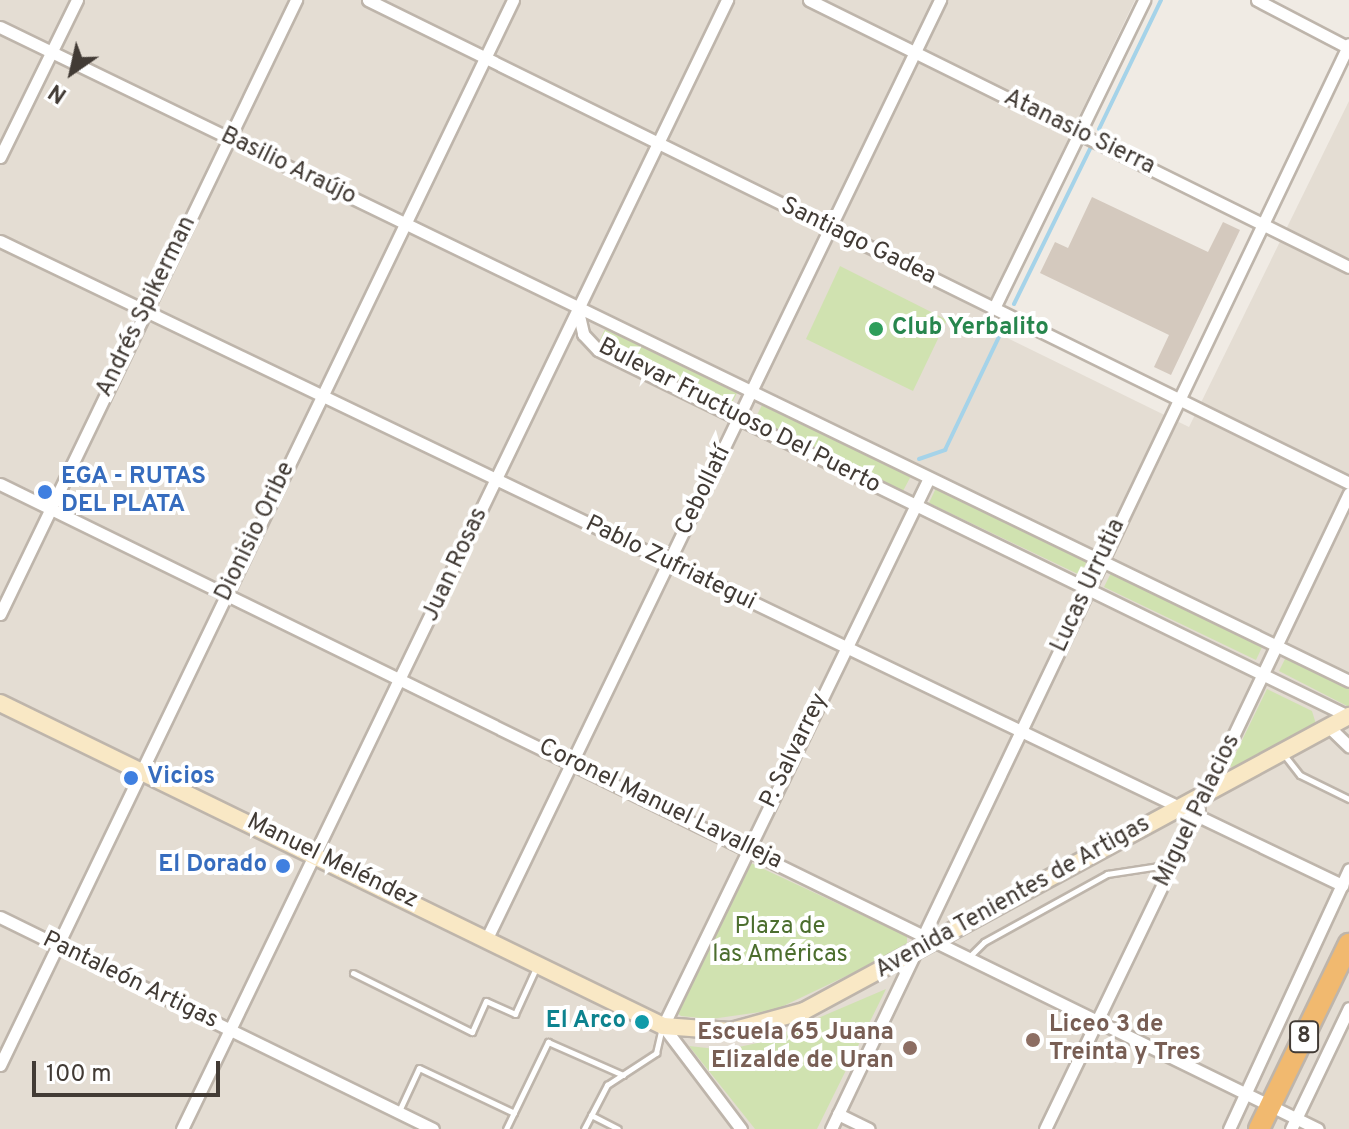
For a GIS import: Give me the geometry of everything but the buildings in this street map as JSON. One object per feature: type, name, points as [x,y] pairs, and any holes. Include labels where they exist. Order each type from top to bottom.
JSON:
[{"type":"highway","name":"8","points":[[1259,1129],[1349,944]]},
{"type":"street","points":[[0,157],[77,0]]},
{"type":"street","name":"Andrés Spikerman","points":[[0,614],[296,0]]},
{"type":"street","name":"Santiago Gadea","points":[[368,0],[1349,483]]},
{"type":"street","name":"Dionisio Oribe","points":[[0,1065],[513,0]]},
{"type":"street","name":"Juan Rosas","points":[[182,1129],[402,681],[577,307],[727,0]]},
{"type":"street","name":"Atanasio Sierra","points":[[809,0],[1349,267]]},
{"type":"street","name":"Cebollatí","points":[[487,938],[940,0]]},
{"type":"street","points":[[994,308],[1144,0]]},
{"type":"street","points":[[1257,0],[1348,46]]},
{"type":"street","name":"Basilio Araújo","points":[[0,27],[577,307]]},
{"type":"street","name":"Lucas Urrutia","points":[[928,938],[1019,732],[1348,46]]},
{"type":"street","name":"Pablo Zufriategui","points":[[0,241],[844,649],[1342,885]]},
{"type":"street","name":"Bulevar Fructuoso Del Puerto","points":[[577,307],[1349,681]]},
{"type":"street","name":"Bulevar Fructuoso Del Puerto","points":[[577,307],[583,334],[598,350],[1349,716]]},
{"type":"street","name":"P. Salvarrey","points":[[663,1026],[929,478]]},
{"type":"street","name":"Coronel Manuel Lavalleja","points":[[0,484],[1097,1020],[1270,1106],[1293,1124],[1318,1129]]},
{"type":"street","name":"Miguel Palacios","points":[[1205,795],[1349,493]]},
{"type":"street","name":"Manuel Meléndez","points":[[0,703],[316,853],[663,1026]]},
{"type":"street","name":"Avenida Tenientes de Artigas","points":[[663,1026],[731,1031],[769,1024],[913,953],[928,938],[1188,811],[1205,795],[1349,716]]},
{"type":"street","points":[[1329,727],[1349,746]]},
{"type":"street","name":"Miguel Palacios","points":[[1045,1129],[1172,864],[1188,811]]},
{"type":"street","points":[[1229,1129],[1349,869]]},
{"type":"street","name":"Pantaleón Artigas","points":[[0,917],[433,1129]]},
{"type":"street","points":[[831,1129],[913,953]]},
{"type":"street","points":[[1293,1124],[1349,1008]]},
{"type":"street","points":[[663,1026],[741,1129]]},
{"type":"street","points":[[838,1114],[869,1129]]},
{"type":"lane","points":[[1283,754],[1294,771],[1349,799]]},
{"type":"lane","points":[[969,958],[984,942],[1107,874],[1172,864]]},
{"type":"lane","points":[[353,973],[472,1032],[486,1001],[515,1014],[538,964]]},
{"type":"lane","points":[[584,1129],[607,1085],[649,1062],[663,1026]]},
{"type":"lane","points":[[506,1129],[548,1042],[623,1075]]},
{"type":"lane","points":[[398,1112],[419,1068],[514,1113]]},
{"type":"lane","points":[[591,1115],[618,1129]]},
{"type":"shaded area","points":[[0,0],[1135,0],[979,324],[1189,427],[1349,101],[1349,1129],[0,1129]]},
{"type":"green space","name":"Club Yerbalito","points":[[840,266],[947,320],[913,391],[806,339]]},
{"type":"green space","points":[[605,329],[737,393],[730,407],[598,344]]},
{"type":"green space","points":[[762,405],[911,476],[903,491],[755,419]]},
{"type":"green space","points":[[936,488],[1087,561],[1080,575],[929,503]]},
{"type":"green space","points":[[1111,573],[1263,645],[1256,660],[1104,587]]},
{"type":"green space","points":[[1286,657],[1349,688],[1349,707],[1279,671]]},
{"type":"green space","points":[[1267,689],[1312,711],[1316,724],[1233,769],[1230,765]]},
{"type":"green space","name":"Plaza de las Américas","points":[[751,863],[907,936],[907,947],[775,1010],[711,1019],[681,1016],[677,1013]]},
{"type":"green space","name":"Plaza de las Américas","points":[[886,989],[817,1129],[755,1129],[689,1046],[725,1050],[762,1042]]},
{"type":"waterway","points":[[1099,129],[1161,0]]},
{"type":"waterway","points":[[1014,304],[1090,149]]},
{"type":"waterway","points":[[919,459],[945,450],[1005,324]]},
{"type":"place","name":"Club Yerbalito","points":[[876,329]]},
{"type":"place","name":"EGA - RUTAS DEL PLATA","points":[[45,492]]},
{"type":"place","name":"Vicios","points":[[131,778]]},
{"type":"place","name":"El Dorado","points":[[283,866]]},
{"type":"place","name":"El Arco","points":[[642,1022]]},
{"type":"place","name":"Liceo 3 de Treinta y Tres","points":[[1033,1040]]},
{"type":"place","name":"Escuela 65 Juana Elizalde de Uran","points":[[910,1048]]}]
